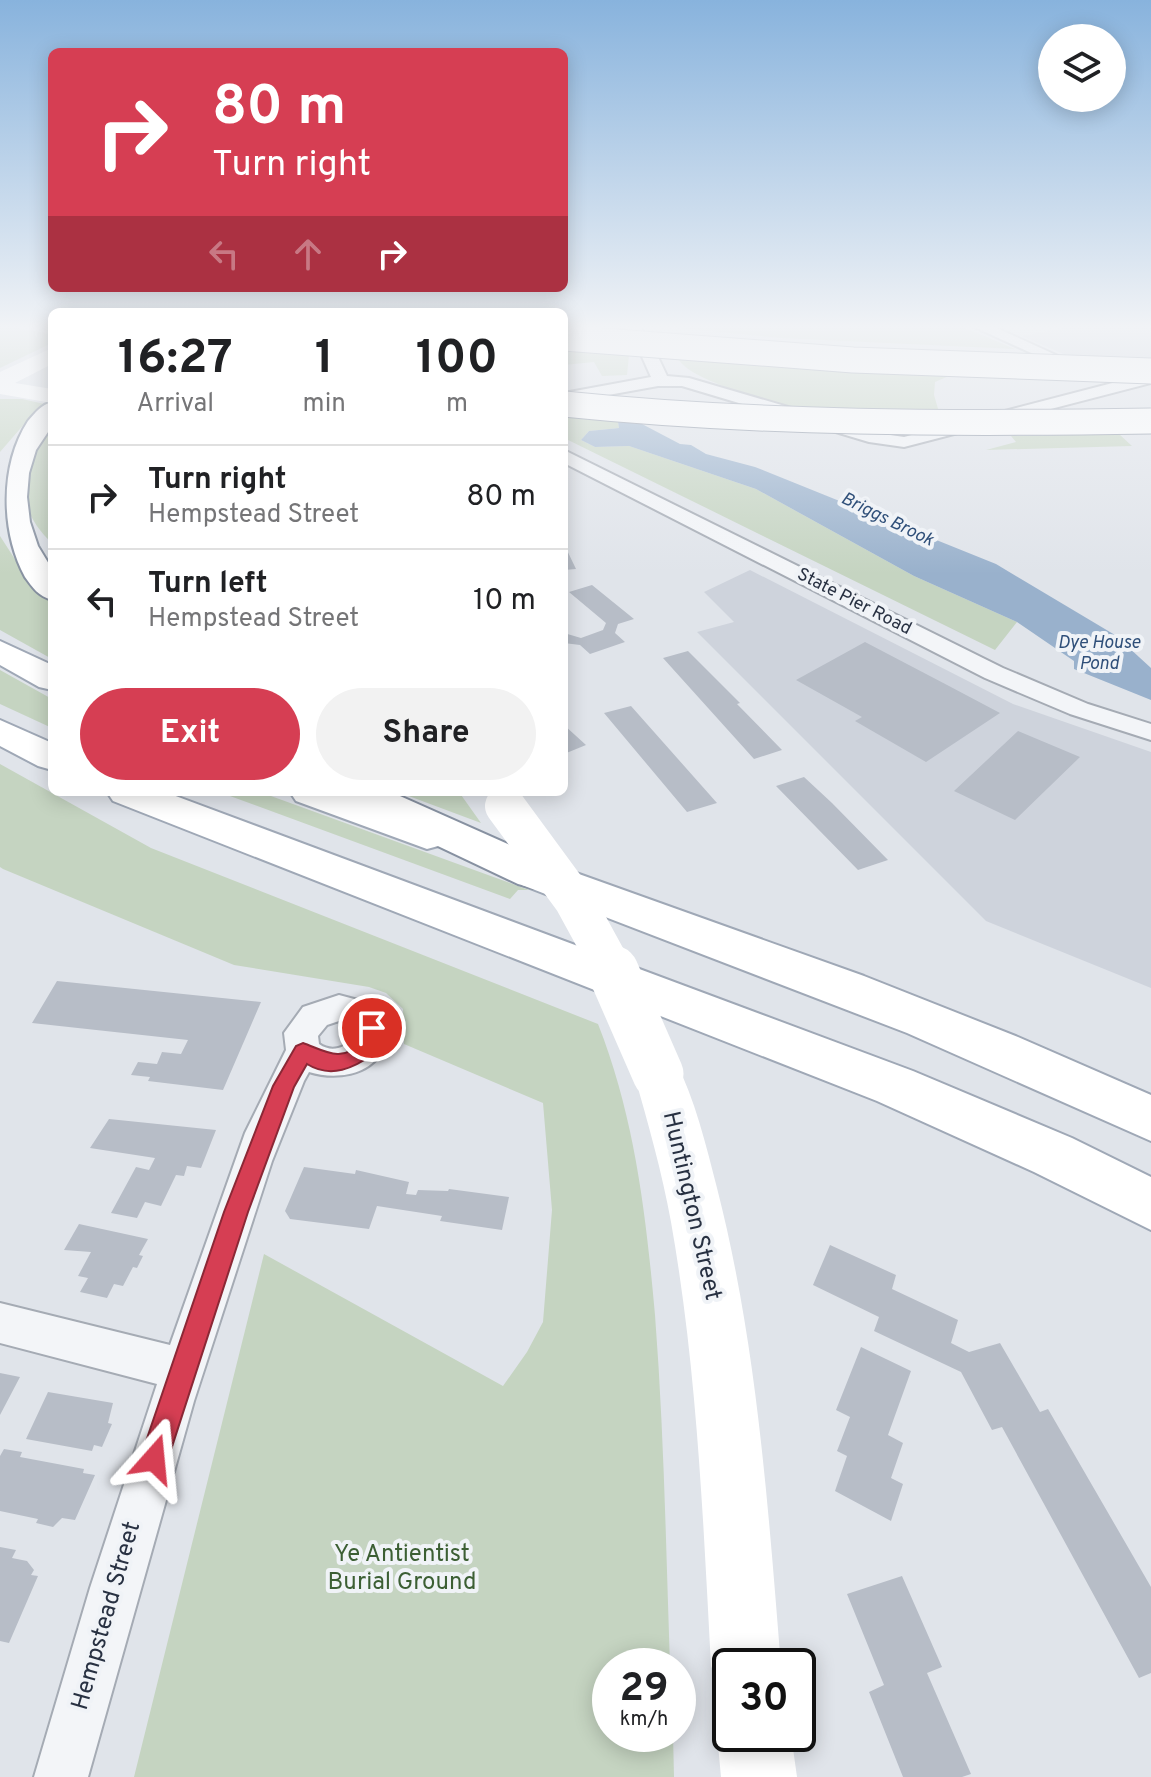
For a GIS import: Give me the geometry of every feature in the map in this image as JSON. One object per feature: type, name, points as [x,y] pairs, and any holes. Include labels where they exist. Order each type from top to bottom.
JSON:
[{"type":"main road","points":[[48,408],[25,433],[6,461],[2,495],[8,521],[25,559],[48,585]]},
{"type":"main road","points":[[624,408],[694,416],[819,423],[1151,421]]},
{"type":"main road","points":[[8,521],[48,554]]},
{"type":"main road","points":[[0,651],[48,677]]},
{"type":"main road","points":[[0,731],[48,756]]},
{"type":"main road","points":[[137,796],[895,1086],[1053,1155],[1151,1205]]},
{"type":"main road","points":[[321,796],[904,1009],[1151,1119]]},
{"type":"main road","points":[[366,796],[533,873]]},
{"type":"main road","name":"Huntington Street","points":[[499,799],[554,869],[589,924],[622,986],[658,1074],[689,1178],[717,1324],[727,1410],[745,1648]]},
{"type":"main road","points":[[756,1752],[759,1777]]},
{"type":"street","points":[[776,408],[878,439],[904,442],[1041,408]]},
{"type":"street","name":"State Pier Road","points":[[568,458],[994,673],[1079,709],[1151,732]]},
{"type":"street","name":"Hempstead Street","points":[[61,1777],[182,1369],[268,1127],[284,1086],[303,1051]]},
{"type":"street","points":[[0,1323],[182,1369]]},
{"type":"shaded area","points":[[750,570],[1013,704],[1151,752],[1151,988],[986,921],[697,632],[734,622],[704,592]]},
{"type":"green space","points":[[0,408],[44,408],[32,415],[0,452]]},
{"type":"green space","points":[[799,408],[938,408],[939,412],[838,413]]},
{"type":"green space","points":[[568,417],[618,422],[619,428],[589,431],[581,440],[595,447],[629,446],[756,489],[914,576],[1017,622],[995,650],[568,440]]},
{"type":"green space","points":[[48,428],[48,539],[30,514],[25,499],[27,469]]},
{"type":"green space","points":[[1119,434],[1132,446],[986,450],[1016,442],[1011,436]]},
{"type":"green space","points":[[0,536],[20,567],[48,597],[48,657],[0,630]]},
{"type":"green space","points":[[0,670],[48,697],[48,726],[0,704]]},
{"type":"green space","name":"Ye Antientist Burial Ground","points":[[0,764],[48,791],[48,796],[58,796],[151,848],[598,1024],[611,1059],[630,1131],[648,1241],[661,1402],[669,1648],[592,1648],[592,1752],[673,1752],[674,1777],[134,1777],[264,1254],[503,1386],[543,1322],[552,1210],[543,1103],[404,1044],[403,1009],[386,993],[369,987],[234,965],[0,867]]},
{"type":"green space","points":[[230,796],[271,796],[529,890],[518,890],[510,899]]},
{"type":"green space","points":[[409,796],[462,796],[481,823]]},
{"type":"water","name":"Dye House Pond","points":[[618,422],[642,424],[680,444],[755,467],[996,564],[1115,635],[1151,668],[1151,700],[1074,669],[1074,661],[1017,622],[914,576],[756,489],[629,446],[595,447],[581,440],[589,431],[619,428]]},
{"type":"building","points":[[568,552],[576,569],[568,570]]},
{"type":"building","points":[[592,585],[634,619],[618,624],[615,633],[625,642],[590,654],[580,645],[568,644],[568,634],[581,638],[603,630],[606,623],[569,592]]},
{"type":"building","points":[[865,642],[1000,713],[926,762],[855,721],[862,717],[796,680]]},
{"type":"building","points":[[688,651],[782,750],[754,759],[663,658]]},
{"type":"building","points":[[631,706],[717,803],[687,812],[604,713]]},
{"type":"building","points":[[568,729],[586,745],[568,752]]},
{"type":"building","points":[[1018,731],[1080,757],[1015,820],[954,791]]},
{"type":"building","points":[[804,777],[888,860],[858,870],[776,786]]},
{"type":"building","points":[[57,981],[261,1002],[223,1090],[148,1081],[150,1077],[131,1075],[138,1062],[157,1064],[162,1052],[181,1054],[188,1040],[32,1023]]},
{"type":"building","points":[[109,1119],[216,1130],[201,1168],[187,1166],[184,1176],[176,1175],[161,1206],[145,1202],[137,1218],[111,1213],[136,1167],[149,1170],[155,1158],[90,1148]]},
{"type":"building","points":[[304,1167],[355,1174],[356,1170],[409,1182],[406,1194],[416,1195],[418,1190],[449,1189],[509,1197],[502,1230],[440,1221],[442,1216],[377,1206],[369,1229],[290,1219],[285,1211]]},
{"type":"building","points":[[79,1224],[148,1239],[139,1255],[143,1256],[137,1268],[133,1267],[123,1286],[114,1284],[107,1298],[80,1292],[88,1278],[78,1276],[91,1252],[64,1250]]},
{"type":"building","points":[[830,1245],[896,1275],[892,1289],[958,1320],[951,1343],[969,1352],[1000,1343],[1040,1412],[1048,1409],[1151,1587],[1151,1673],[1139,1678],[1002,1427],[992,1430],[961,1372],[874,1331],[879,1317],[813,1285]]},
{"type":"building","points":[[861,1347],[911,1371],[888,1435],[903,1443],[891,1478],[903,1484],[891,1521],[835,1491],[847,1456],[837,1451],[850,1417],[836,1410]]},
{"type":"building","points":[[0,1373],[20,1377],[0,1415]]},
{"type":"building","points":[[48,1392],[113,1403],[108,1423],[112,1424],[102,1447],[94,1445],[92,1451],[26,1439]]},
{"type":"building","points":[[4,1449],[22,1452],[20,1457],[84,1469],[83,1473],[95,1475],[75,1520],[62,1518],[53,1527],[36,1523],[38,1519],[0,1511],[0,1456]]},
{"type":"building","points":[[0,1547],[16,1550],[12,1558],[27,1561],[34,1570],[31,1575],[38,1576],[9,1643],[0,1641]]},
{"type":"building","points":[[902,1576],[942,1667],[927,1673],[971,1774],[962,1777],[903,1777],[869,1692],[884,1685],[847,1594]]},
{"type":"route","points":[[154,1459],[236,1212],[293,1068],[303,1051],[308,1057],[323,1063],[335,1064],[359,1056],[368,1047],[372,1028]]},
{"type":"water label","name":"Briggs Brook","points":[[887,520]]}]
